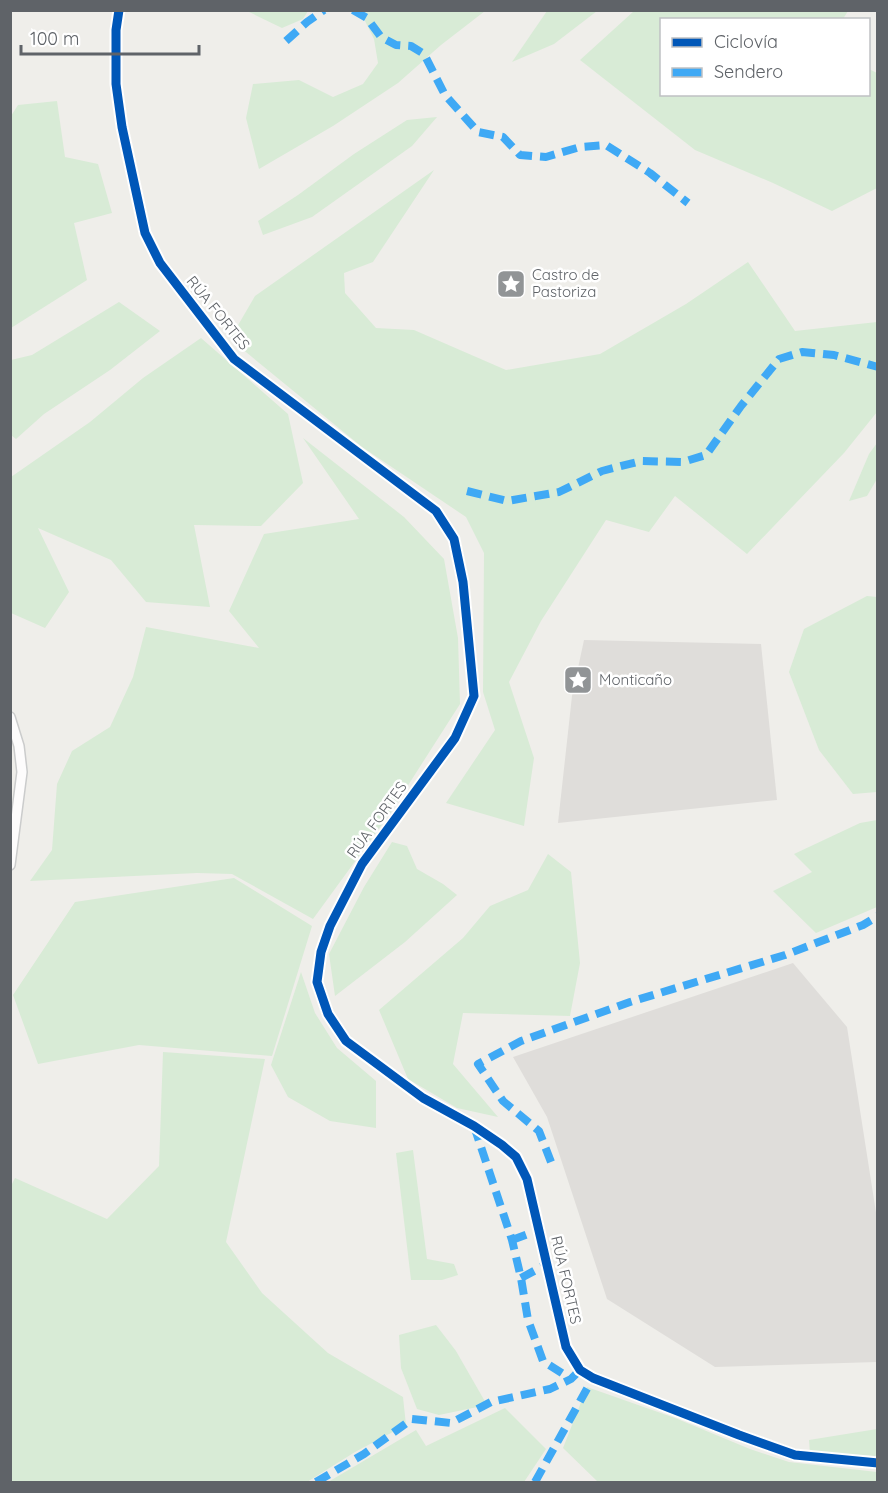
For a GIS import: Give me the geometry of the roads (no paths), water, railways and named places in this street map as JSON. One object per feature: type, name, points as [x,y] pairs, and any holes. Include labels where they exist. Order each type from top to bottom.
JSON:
[{"type":"street","name":"RÚA FORTES","points":[[119,10],[116,30],[116,84],[122,128],[145,233],[160,263],[234,359],[436,511],[454,539],[463,582],[474,696],[455,738],[362,864],[330,926],[321,952],[317,982],[328,1014],[346,1041],[423,1098],[474,1126],[516,1157],[526,1179],[566,1347],[580,1370],[603,1382],[795,1455],[878,1463]]},
{"type":"street","points":[[10,717],[19,746],[22,772],[10,865]]},
{"type":"place","name":"Castro de Pastoriza","points":[[511,284]]},
{"type":"place","name":"Monticaño","points":[[578,680]]}]
